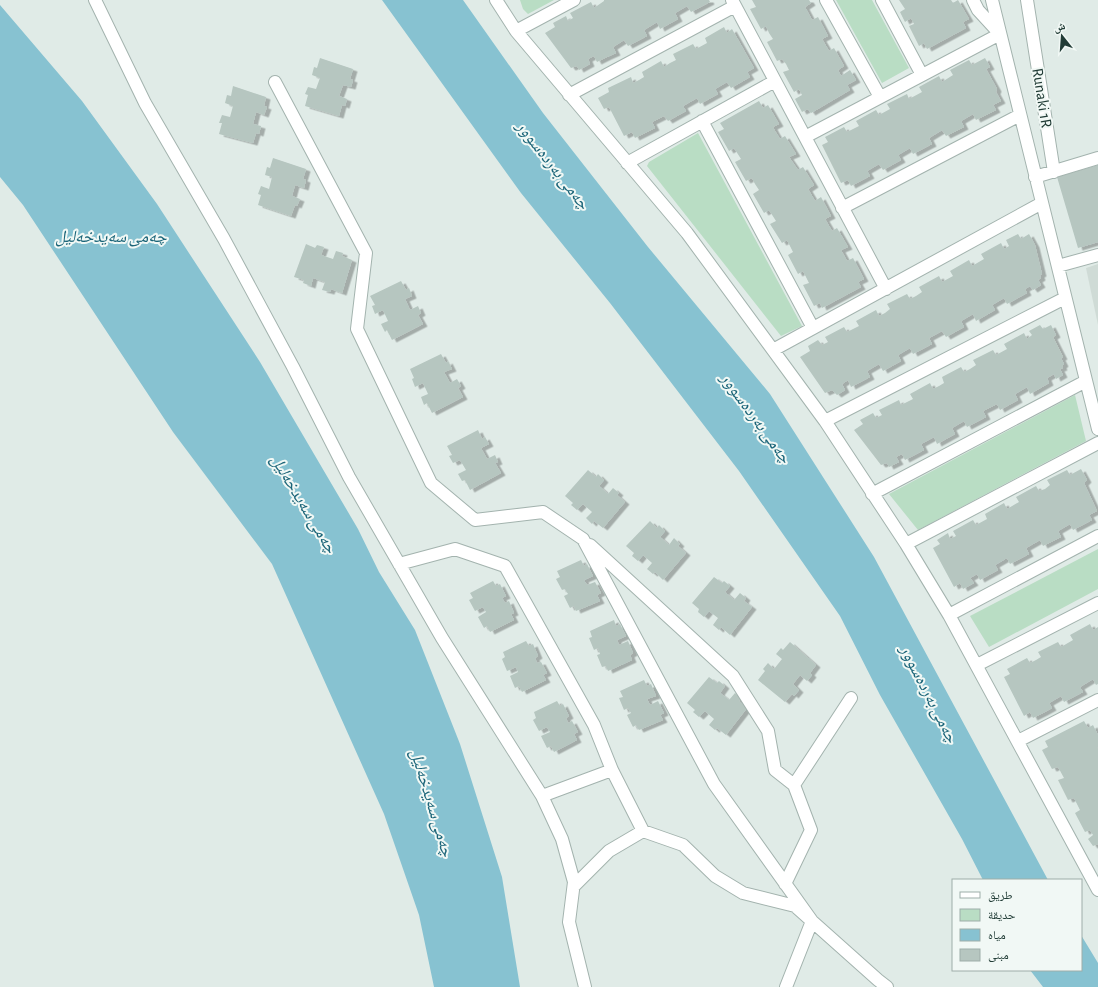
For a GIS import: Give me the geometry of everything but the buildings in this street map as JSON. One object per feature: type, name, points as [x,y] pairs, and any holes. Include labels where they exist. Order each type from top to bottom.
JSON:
[{"type":"street","points":[[95,0],[145,104],[224,239],[293,367],[349,477],[442,638],[542,796],[562,839],[574,882],[569,922],[585,987]]},
{"type":"street","points":[[496,0],[516,31],[687,233],[825,421],[906,544],[949,615],[1018,741],[1093,870],[1098,890]]},
{"type":"street","points":[[516,31],[574,0]]},
{"type":"street","points":[[826,0],[880,97]]},
{"type":"street","points":[[882,0],[922,75]]},
{"type":"street","points":[[973,0],[978,10],[1000,34]]},
{"type":"street","points":[[992,0],[1098,429]]},
{"type":"street","name":"Runaki 1R","points":[[1027,0],[1054,172]]},
{"type":"street","points":[[569,95],[734,3],[886,289]]},
{"type":"street","points":[[805,137],[1000,34]]},
{"type":"street","points":[[627,163],[775,81]]},
{"type":"street","points":[[275,82],[366,252],[357,329],[431,483],[475,520],[543,512],[583,539],[733,676],[768,732],[775,770],[794,785],[811,830],[785,884]]},
{"type":"street","points":[[842,208],[1020,115]]},
{"type":"street","points":[[702,121],[812,328]]},
{"type":"street","points":[[1036,177],[1098,158]]},
{"type":"street","points":[[773,350],[1042,203]]},
{"type":"street","points":[[1058,266],[1098,255]]},
{"type":"street","points":[[825,421],[1065,298]]},
{"type":"street","points":[[872,494],[1086,381]]},
{"type":"street","points":[[906,544],[1098,443]]},
{"type":"street","points":[[949,615],[1098,536]]},
{"type":"street","points":[[583,539],[714,784],[812,921]]},
{"type":"street","points":[[399,564],[455,549],[505,566],[594,725],[612,770],[643,831],[683,845],[715,876],[743,893],[795,906],[887,987]]},
{"type":"street","points":[[977,666],[1098,603]]},
{"type":"street","points":[[794,785],[851,698]]},
{"type":"street","points":[[1018,741],[1098,700]]},
{"type":"street","points":[[542,796],[612,770]]},
{"type":"street","points":[[574,886],[609,851],[643,831]]},
{"type":"street","points":[[786,987],[812,921]]},
{"type":"shaded area","points":[[1098,264],[1098,325],[1086,268]]},
{"type":"green space","points":[[520,0],[554,0],[528,14],[523,9]]},
{"type":"green space","points":[[836,0],[872,0],[909,68],[882,83]]},
{"type":"green space","points":[[698,133],[802,326],[781,336],[647,166],[649,162]]},
{"type":"green space","points":[[1075,395],[1086,441],[918,530],[889,494]]},
{"type":"green space","points":[[1098,549],[1098,589],[989,647],[970,616]]},
{"type":"water","name":"چەمی بەردەسوور","points":[[382,0],[463,0],[543,113],[648,247],[770,394],[874,557],[1047,879],[982,879],[962,839],[880,695],[840,616],[739,471],[610,303],[521,193]]},
{"type":"water","name":"چەمی سەیدخەلیل","points":[[0,5],[82,101],[157,204],[260,362],[358,529],[379,572],[415,630],[460,744],[502,877],[520,987],[434,987],[419,915],[384,814],[272,564],[173,432],[23,205],[0,177]]},
{"type":"water","points":[[1082,937],[1098,963],[1098,987],[1043,987],[1031,971],[1082,971]]}]
